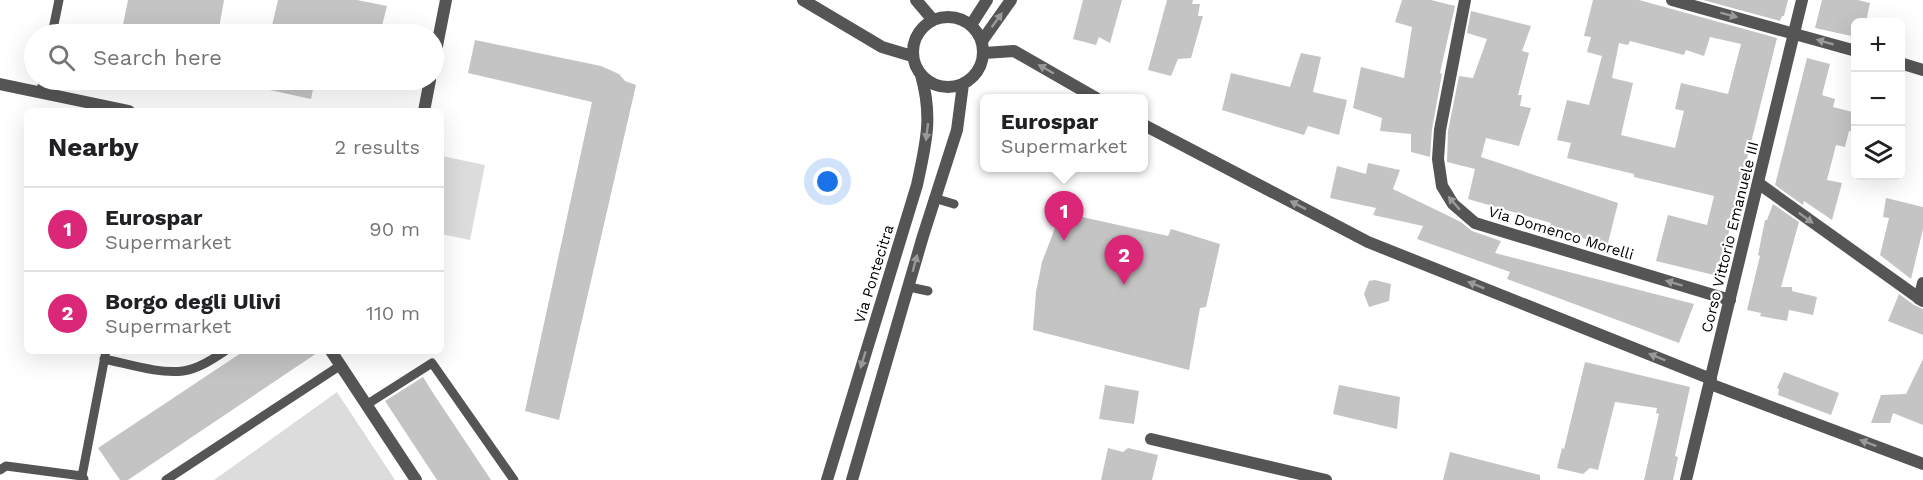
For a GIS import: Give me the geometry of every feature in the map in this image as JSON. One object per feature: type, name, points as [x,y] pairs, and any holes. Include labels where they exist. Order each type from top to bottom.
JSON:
[{"type":"street","points":[[441,24],[446,0]]},
{"type":"street","points":[[802,0],[882,47],[912,56]]},
{"type":"street","points":[[916,0],[933,20]]},
{"type":"street","points":[[971,25],[987,0]]},
{"type":"street","points":[[983,47],[971,25],[964,20],[952,17],[933,20],[921,29],[913,44],[912,56],[914,64],[927,81],[939,87],[948,88],[963,84],[973,78],[980,69],[983,47],[1011,0]]},
{"type":"street","name":"Via Domenco Morelli","points":[[1465,0],[1440,130],[1438,159],[1442,186],[1453,204],[1475,223],[1730,300]]},
{"type":"street","points":[[1672,0],[1851,50]]},
{"type":"street","name":"Corso Vittorio Emanuele III","points":[[1686,480],[1802,0]]},
{"type":"street","points":[[983,47],[1014,51],[1087,94]]},
{"type":"street","points":[[1905,65],[1923,70]]},
{"type":"street","name":"Via Pontecitra","points":[[827,480],[919,173],[929,119],[927,97],[921,75]]},
{"type":"street","points":[[0,84],[24,85]]},
{"type":"street","points":[[852,480],[934,198],[957,130],[963,84]]},
{"type":"street","points":[[56,90],[119,108]]},
{"type":"street","points":[[425,108],[428,90]]},
{"type":"street","points":[[1148,128],[1368,242],[1710,382],[1923,464]]},
{"type":"street","points":[[1758,183],[1921,300],[1923,283]]},
{"type":"street","points":[[333,354],[416,480]]},
{"type":"street","points":[[1151,439],[1326,480]]},
{"type":"lane","points":[[54,24],[59,0]]},
{"type":"lane","points":[[934,198],[954,204]]},
{"type":"lane","points":[[909,287],[927,291]]},
{"type":"lane","points":[[0,470],[6,466],[83,478],[105,355],[166,371],[185,371],[220,354]]},
{"type":"lane","points":[[366,405],[432,363],[514,480]]},
{"type":"lane","points":[[166,480],[341,365]]},
{"type":"shaded area","points":[[444,156],[485,165],[470,240],[444,235]]},
{"type":"shaded area","points":[[337,392],[395,480],[214,480]]},
{"type":"building","points":[[128,0],[224,0],[220,24],[123,24]]},
{"type":"building","points":[[278,0],[357,0],[387,6],[382,24],[272,24]]},
{"type":"building","points":[[1083,0],[1122,0],[1110,43],[1099,37],[1096,45],[1073,39]]},
{"type":"building","points":[[1167,0],[1193,0],[1192,4],[1200,4],[1198,16],[1203,16],[1191,58],[1178,59],[1171,76],[1148,70]]},
{"type":"building","points":[[1402,0],[1431,0],[1455,6],[1440,73],[1442,74],[1432,129],[1430,157],[1411,152],[1411,134],[1380,131],[1382,118],[1353,108],[1361,67],[1404,78],[1412,27],[1395,22]]},
{"type":"building","points":[[1593,0],[1639,0],[1777,38],[1718,276],[1656,261],[1668,215],[1707,225],[1714,196],[1567,158],[1571,143],[1557,140],[1567,100],[1589,105],[1602,56],[1587,52],[1591,37],[1584,36]],"holes":[[[1710,37],[1741,44],[1728,94],[1681,83],[1675,109],[1684,111],[1675,148],[1621,135],[1633,83],[1612,78],[1619,43],[1628,45],[1630,41],[1684,55],[1686,50],[1704,56]]]},
{"type":"building","points":[[1703,0],[1788,0],[1784,16],[1780,21]]},
{"type":"building","points":[[1822,0],[1858,0],[1870,3],[1867,18],[1851,18],[1851,36],[1815,28]]},
{"type":"building","points":[[1471,11],[1531,26],[1522,51],[1529,53],[1518,95],[1522,95],[1520,106],[1531,108],[1519,146],[1486,138],[1481,157],[1618,203],[1607,247],[1550,226],[1551,223],[1468,199],[1475,169],[1447,162],[1448,131],[1459,76],[1473,78],[1487,39],[1467,33]]},
{"type":"building","points":[[475,40],[601,66],[636,85],[559,420],[525,411],[592,102],[468,73]]},
{"type":"building","points":[[1301,53],[1321,57],[1313,92],[1347,100],[1339,135],[1308,126],[1304,135],[1222,110],[1231,73],[1290,87]]},
{"type":"building","points":[[1807,58],[1830,64],[1822,95],[1835,99],[1833,107],[1851,112],[1851,132],[1849,131],[1845,147],[1836,145],[1827,180],[1842,183],[1832,220],[1804,201],[1803,205],[1775,185]]},
{"type":"building","points":[[270,90],[313,90],[311,99]]},
{"type":"building","points":[[1368,163],[1400,170],[1393,189],[1461,222],[1472,231],[1501,241],[1495,253],[1694,304],[1679,343],[1507,279],[1510,272],[1417,239],[1423,226],[1373,215],[1376,208],[1330,198],[1337,166],[1366,174]]},
{"type":"building","points":[[1886,198],[1923,207],[1923,229],[1911,279],[1880,255],[1889,218],[1883,217]]},
{"type":"building","points":[[1773,204],[1799,222],[1781,287],[1792,287],[1792,291],[1817,297],[1813,315],[1789,310],[1787,321],[1760,316],[1761,313],[1747,310],[1760,256],[1758,255],[1765,220]]},
{"type":"building","points":[[1064,213],[1168,236],[1171,229],[1220,244],[1206,307],[1200,308],[1189,370],[1033,330],[1036,292],[1042,262],[1055,228]]},
{"type":"building","points":[[1375,280],[1391,284],[1389,301],[1369,307],[1364,294],[1369,281]]},
{"type":"building","points":[[1899,294],[1923,309],[1923,335],[1888,321]]},
{"type":"building","points":[[239,354],[316,354],[128,480],[120,480],[98,448]]},
{"type":"building","points":[[1923,359],[1923,425],[1893,413],[1890,423],[1871,423],[1881,395],[1906,394]]},
{"type":"building","points":[[1585,362],[1690,387],[1675,456],[1678,457],[1673,480],[1644,480],[1659,414],[1656,413],[1657,408],[1615,402],[1598,470],[1590,468],[1583,474],[1557,468],[1562,448],[1564,449]]},
{"type":"building","points":[[1784,372],[1839,393],[1831,415],[1778,395],[1779,389],[1777,388]]},
{"type":"building","points":[[423,377],[491,480],[437,480],[385,401]]},
{"type":"building","points":[[1105,385],[1139,391],[1134,424],[1099,419]]},
{"type":"building","points":[[1339,385],[1400,397],[1397,429],[1333,414]]},
{"type":"building","points":[[1108,448],[1123,452],[1128,448],[1158,455],[1152,480],[1101,480]]},
{"type":"building","points":[[1450,452],[1540,475],[1540,480],[1443,480]]},
{"type":"place","name":"Eurospar","points":[[1064,241]]},
{"type":"place","name":"Borgo degli Ulivi","points":[[1124,285]]}]
